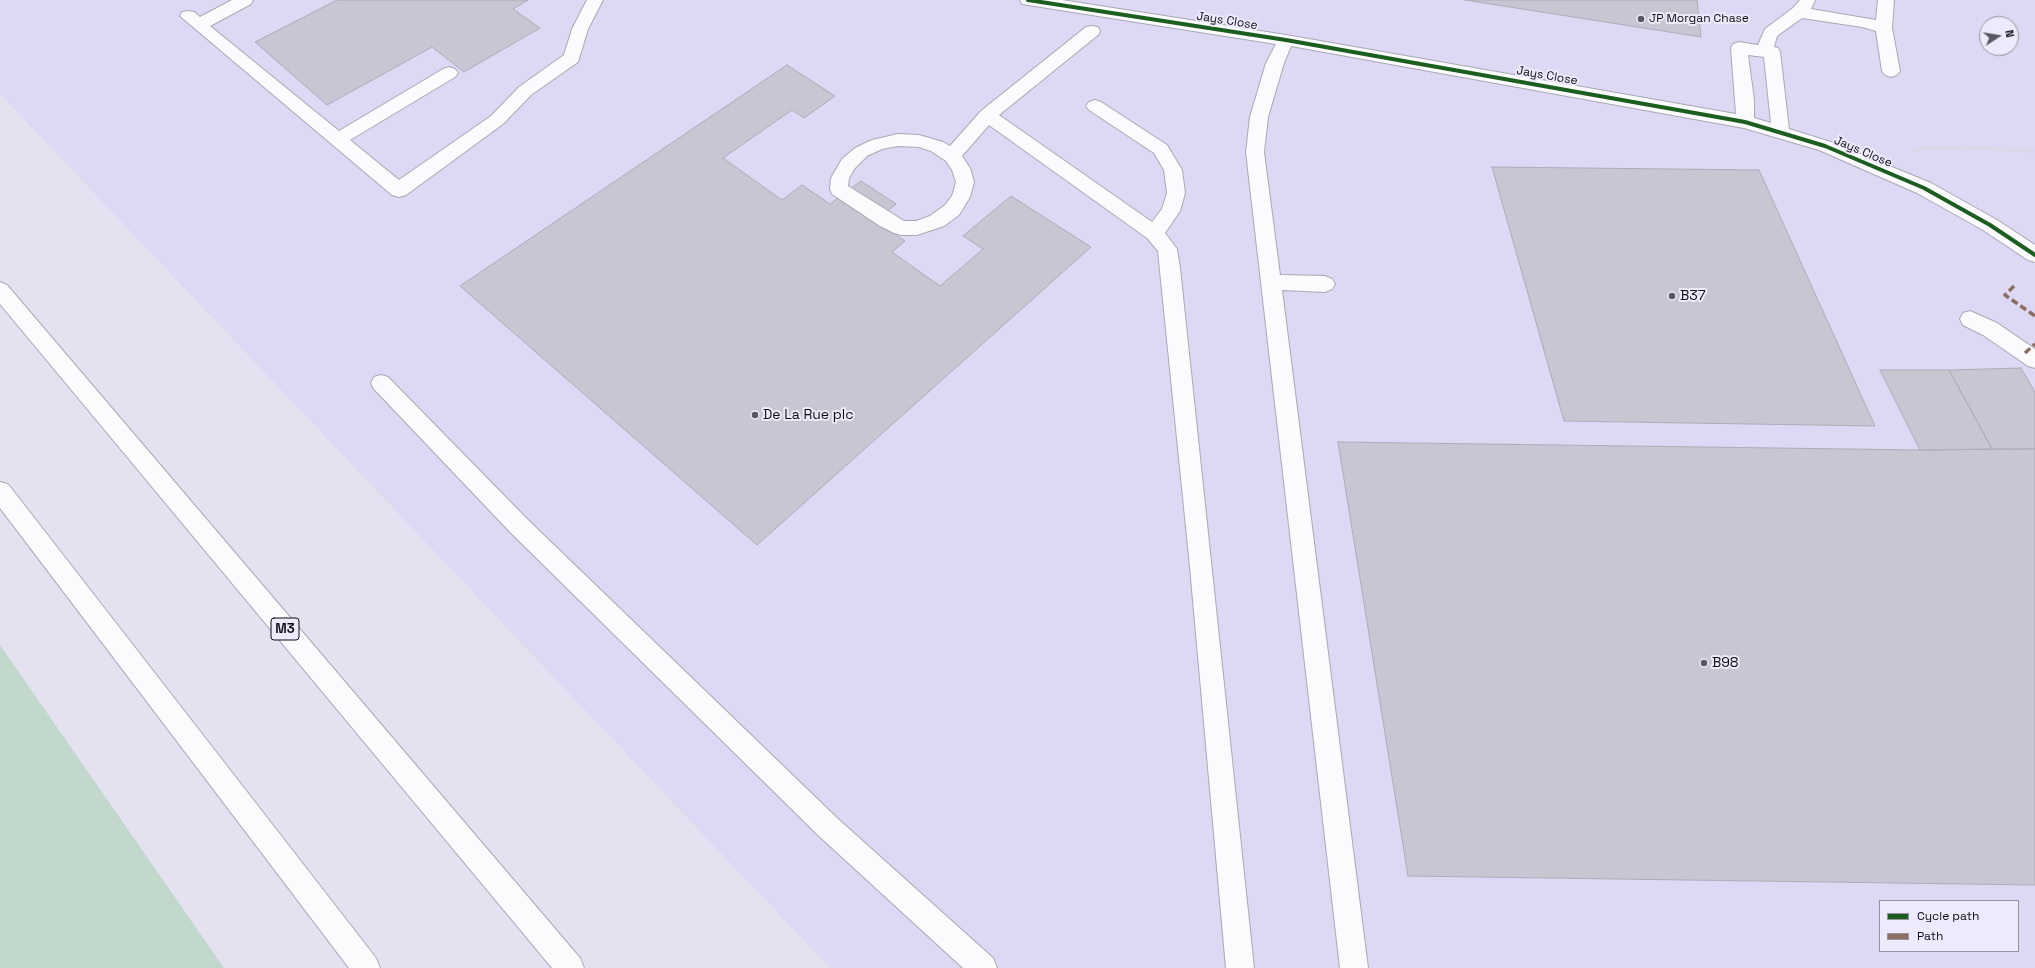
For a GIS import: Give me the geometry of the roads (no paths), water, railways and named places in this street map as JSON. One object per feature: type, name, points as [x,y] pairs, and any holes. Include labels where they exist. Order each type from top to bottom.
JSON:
[{"type":"main road","points":[[245,0],[193,21],[400,190],[497,120],[525,91],[572,58],[580,29],[595,0]]},
{"type":"main road","name":"Jays Close","points":[[1028,0],[1286,40],[1745,122],[1825,146],[1924,188],[1990,225],[2035,255]]},
{"type":"main road","points":[[1886,0],[1884,28],[1891,71]]},
{"type":"main road","points":[[1765,51],[1767,40],[1771,34],[1804,6],[1884,28]]},
{"type":"main road","points":[[952,156],[987,115],[1092,32]]},
{"type":"main road","points":[[1286,40],[1275,63],[1259,117],[1255,152],[1354,968]]},
{"type":"main road","points":[[1745,122],[1745,100],[1739,48],[1772,52],[1778,98],[1780,132]]},
{"type":"main road","points":[[338,139],[449,73]]},
{"type":"main road","points":[[1095,106],[1161,148],[1173,170],[1176,193],[1171,211],[1154,232]]},
{"type":"main road","points":[[987,115],[1154,232],[1167,250],[1235,905],[1240,968]]},
{"type":"main road","points":[[898,140],[918,141],[937,146],[952,156],[961,168],[965,182],[961,197],[952,210],[937,221],[918,228],[901,228],[887,221],[839,189],[840,178],[848,164],[861,152],[878,144],[898,140]]},
{"type":"main road","points":[[1271,282],[1325,284]]},
{"type":"main road","name":"M3","points":[[0,290],[570,968]]},
{"type":"main road","points":[[1970,319],[1990,329],[2035,360]]},
{"type":"main road","points":[[381,383],[519,526],[823,822],[983,968]]},
{"type":"main road","points":[[0,491],[366,968]]},
{"type":"place","name":"JP Morgan Chase","points":[[1641,19]]},
{"type":"place","name":"B37","points":[[1672,296]]},
{"type":"place","name":"De La Rue plc","points":[[755,415]]},
{"type":"place","name":"B98","points":[[1704,663]]}]
